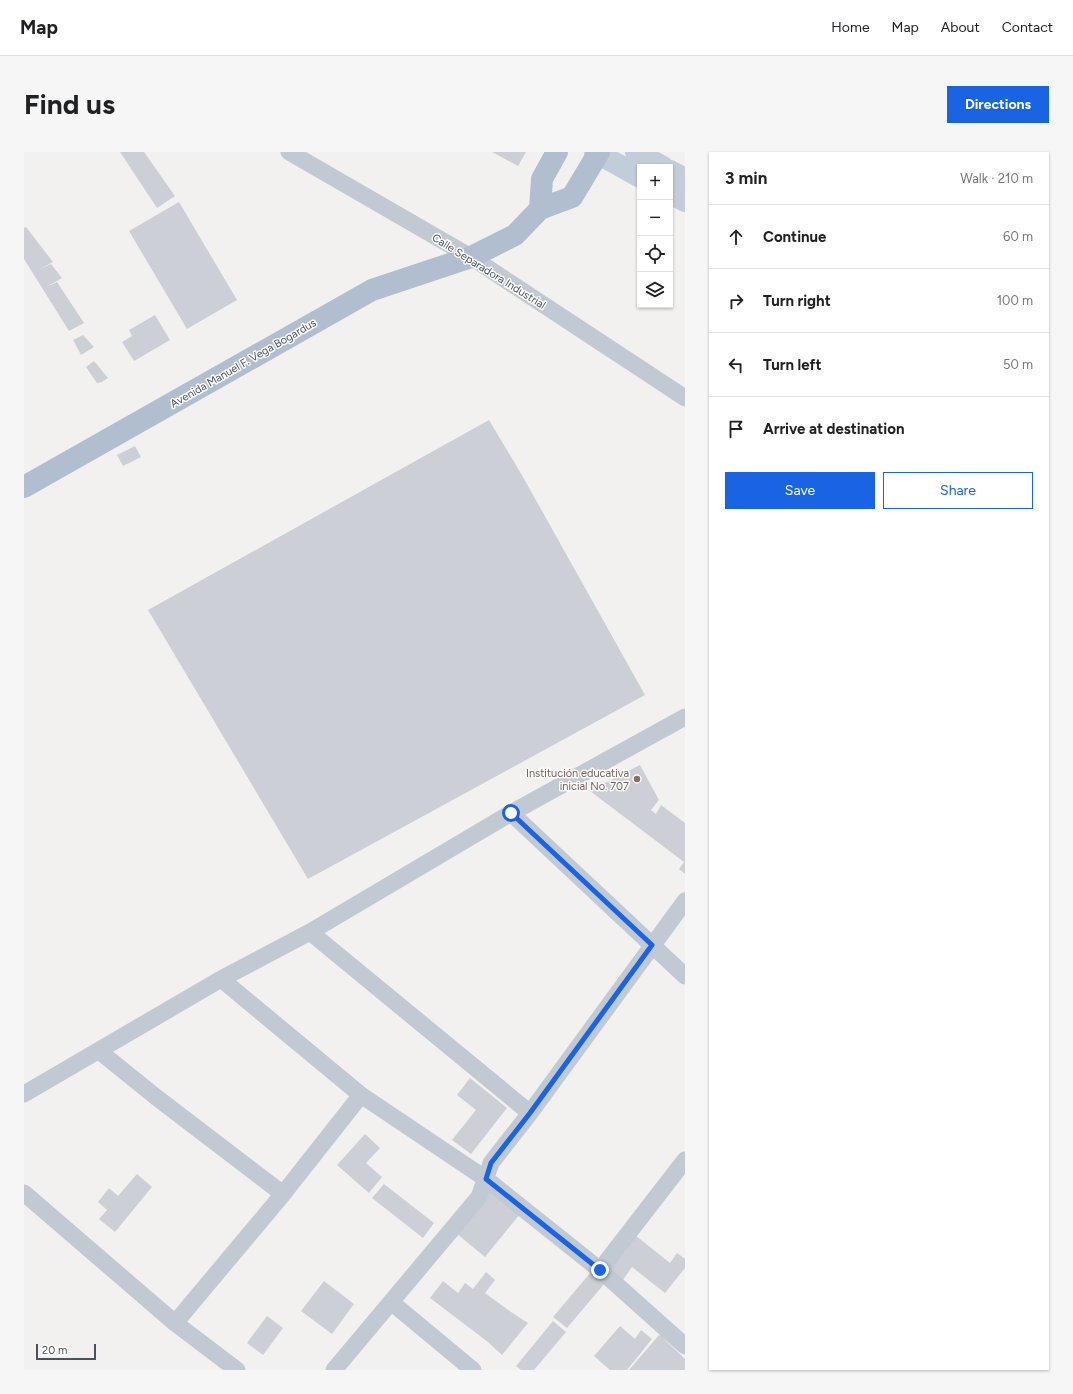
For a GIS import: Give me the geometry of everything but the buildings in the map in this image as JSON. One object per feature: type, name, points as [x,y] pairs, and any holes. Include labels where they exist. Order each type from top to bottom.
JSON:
[{"type":"main road","points":[[557,152],[542,179],[540,209],[572,197],[597,153]]},
{"type":"main road","name":"Avenida Manuel F. Vega Bogardus","points":[[24,487],[372,290],[470,257],[515,235],[540,209]]},
{"type":"street","name":"Calle Separadora Industrial","points":[[289,152],[470,257],[685,398]]},
{"type":"street","points":[[636,152],[658,164]]},
{"type":"street","points":[[597,153],[637,175]]},
{"type":"street","points":[[673,173],[685,179]]},
{"type":"street","points":[[673,195],[685,201]]},
{"type":"street","points":[[24,1094],[221,979],[310,932],[511,813],[685,717]]},
{"type":"street","points":[[511,813],[685,976]]},
{"type":"street","points":[[334,1370],[479,1197],[491,1163],[530,1113],[685,901]]},
{"type":"street","points":[[310,932],[530,1113]]},
{"type":"street","points":[[221,979],[361,1095],[486,1179],[600,1270],[685,1346]]},
{"type":"street","points":[[99,1051],[156,1097],[283,1194]]},
{"type":"street","points":[[175,1323],[283,1194],[361,1095]]},
{"type":"street","points":[[600,1270],[679,1181],[685,1160]]},
{"type":"street","points":[[24,1193],[175,1323],[237,1370]]},
{"type":"street","points":[[391,1302],[473,1370]]},
{"type":"place","name":"Institución educativa inicial No. 707","points":[[637,779]]},
{"type":"route","points":[[511,813],[652,945],[530,1113],[491,1163],[486,1179],[600,1270]]}]
